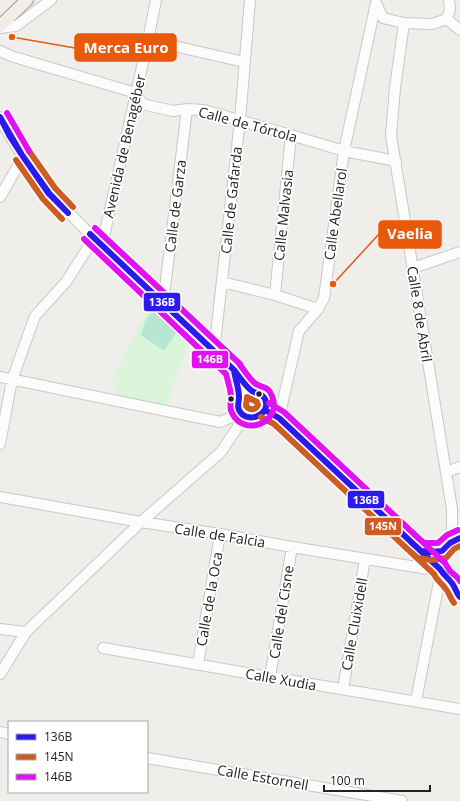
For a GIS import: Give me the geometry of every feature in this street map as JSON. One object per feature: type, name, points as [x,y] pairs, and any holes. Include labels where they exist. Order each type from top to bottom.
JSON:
[{"type":"main road","points":[[0,16],[22,0]]},
{"type":"main road","points":[[0,27],[27,0]]},
{"type":"street","points":[[0,27],[16,26],[52,0]]},
{"type":"street","name":"Avenida de Benagéber","points":[[0,444],[12,380],[35,316],[66,282],[98,242],[136,93],[156,0]]},
{"type":"street","name":"Calle de Gafarda","points":[[214,352],[240,120],[250,0]]},
{"type":"street","points":[[447,19],[450,9],[449,0]]},
{"type":"street","points":[[377,2],[383,18],[404,23],[432,24],[447,19]]},
{"type":"street","name":"Calle Abellarol","points":[[279,418],[300,331],[318,309],[324,298],[344,151],[377,2]]},
{"type":"street","points":[[447,19],[460,30]]},
{"type":"street","name":"Calle 8 de Abril","points":[[404,23],[395,88],[391,135],[456,539]]},
{"type":"street","points":[[148,40],[244,62]]},
{"type":"street","name":"Calle de Tórtola","points":[[0,51],[14,57],[136,93],[142,104],[173,111],[187,109],[204,110],[344,151],[396,161]]},
{"type":"street","name":"Calle de Tórtola","points":[[0,56],[14,57]]},
{"type":"street","name":"Calle de Garza","points":[[163,304],[187,109]]},
{"type":"street","points":[[0,117],[3,131],[50,194],[98,242],[234,370],[252,391]]},
{"type":"street","name":"Calle Malvasia","points":[[275,295],[291,135]]},
{"type":"street","points":[[0,197],[17,170],[23,157]]},
{"type":"street","points":[[413,268],[460,252]]},
{"type":"street","points":[[222,282],[275,295],[318,309]]},
{"type":"street","points":[[234,370],[239,399],[239,410],[243,415],[249,418],[256,418],[265,410],[266,402],[259,392],[252,391],[244,394],[239,399]]},
{"type":"street","points":[[0,377],[220,422],[243,415]]},
{"type":"street","points":[[265,410],[279,418],[447,577]]},
{"type":"street","points":[[0,674],[26,632],[140,522],[221,452],[243,415]]},
{"type":"street","points":[[446,472],[460,468]]},
{"type":"street","name":"Calle de Falcia","points":[[0,497],[140,522],[365,559],[447,577]]},
{"type":"street","name":"Calle 8 de Abril","points":[[452,509],[460,528]]},
{"type":"street","name":"Calle de la Oca","points":[[198,664],[220,534]]},
{"type":"street","points":[[456,539],[446,545],[442,551],[439,563],[460,597]]},
{"type":"street","name":"Calle del Cisne","points":[[270,677],[292,547]]},
{"type":"street","points":[[421,551],[442,551]]},
{"type":"street","name":"Calle Cluixidell","points":[[343,689],[365,559]]},
{"type":"street","points":[[416,702],[439,582],[447,577]]},
{"type":"street","points":[[0,629],[26,632]]},
{"type":"street","name":"Calle Xudia","points":[[103,648],[460,709]]},
{"type":"street","name":"Calle Estornell","points":[[148,758],[402,801]]},
{"type":"green space","points":[[150,302],[189,343],[166,406],[119,396],[112,382]]},
{"type":"green space","points":[[155,307],[178,330],[164,351],[141,335],[145,321]]},
{"type":"transit line","name":"146B","points":[[7,113],[29,151]]},
{"type":"transit line","name":"136B","points":[[0,117],[22,155],[9,135],[0,117]]},
{"type":"transit line","name":"145N","points":[[29,151],[55,188],[73,207]]},
{"type":"transit line","name":"136B","points":[[22,155],[49,193],[68,213]]},
{"type":"transit line","name":"136B","points":[[22,155],[49,194],[68,213]]},
{"type":"transit line","name":"145N","points":[[16,160],[43,199],[62,219]]},
{"type":"transit line","name":"146B","points":[[95,228],[240,364]]},
{"type":"transit line","name":"136B","points":[[90,234],[234,370]]},
{"type":"transit line","name":"136B","points":[[90,234],[234,370]]},
{"type":"transit line","name":"146B","points":[[84,239],[226,374],[231,398],[230,406],[232,413],[238,421],[245,425],[261,424],[272,413],[274,405],[271,393],[269,390],[254,382],[240,365]]},
{"type":"transit line","name":"136B","points":[[234,370],[250,389],[264,397],[266,405],[265,410],[257,416],[247,417],[239,410],[239,394],[234,370]]},
{"type":"transit line","name":"145N","points":[[247,397],[257,402],[258,405],[256,408],[251,409],[246,406],[247,397]]},
{"type":"transit line","name":"146B","points":[[269,403],[284,412],[445,563],[450,571],[460,581]]},
{"type":"transit line","name":"136B","points":[[265,410],[279,418],[440,569],[460,597]]},
{"type":"transit line","name":"145N","points":[[261,417],[274,424],[434,574],[454,603]]},
{"type":"transit line","name":"146B","points":[[416,536],[424,543],[438,543],[447,535],[458,530]]},
{"type":"transit line","name":"136B","points":[[411,542],[421,551],[431,552],[442,551],[450,543],[460,538]]},
{"type":"transit line","name":"145N","points":[[406,548],[418,558],[431,560],[446,558],[454,549],[460,546]]},
{"type":"place","name":"Merca Euro","points":[[12,37]]},
{"type":"place","name":"Vaelia","points":[[333,284]]}]
